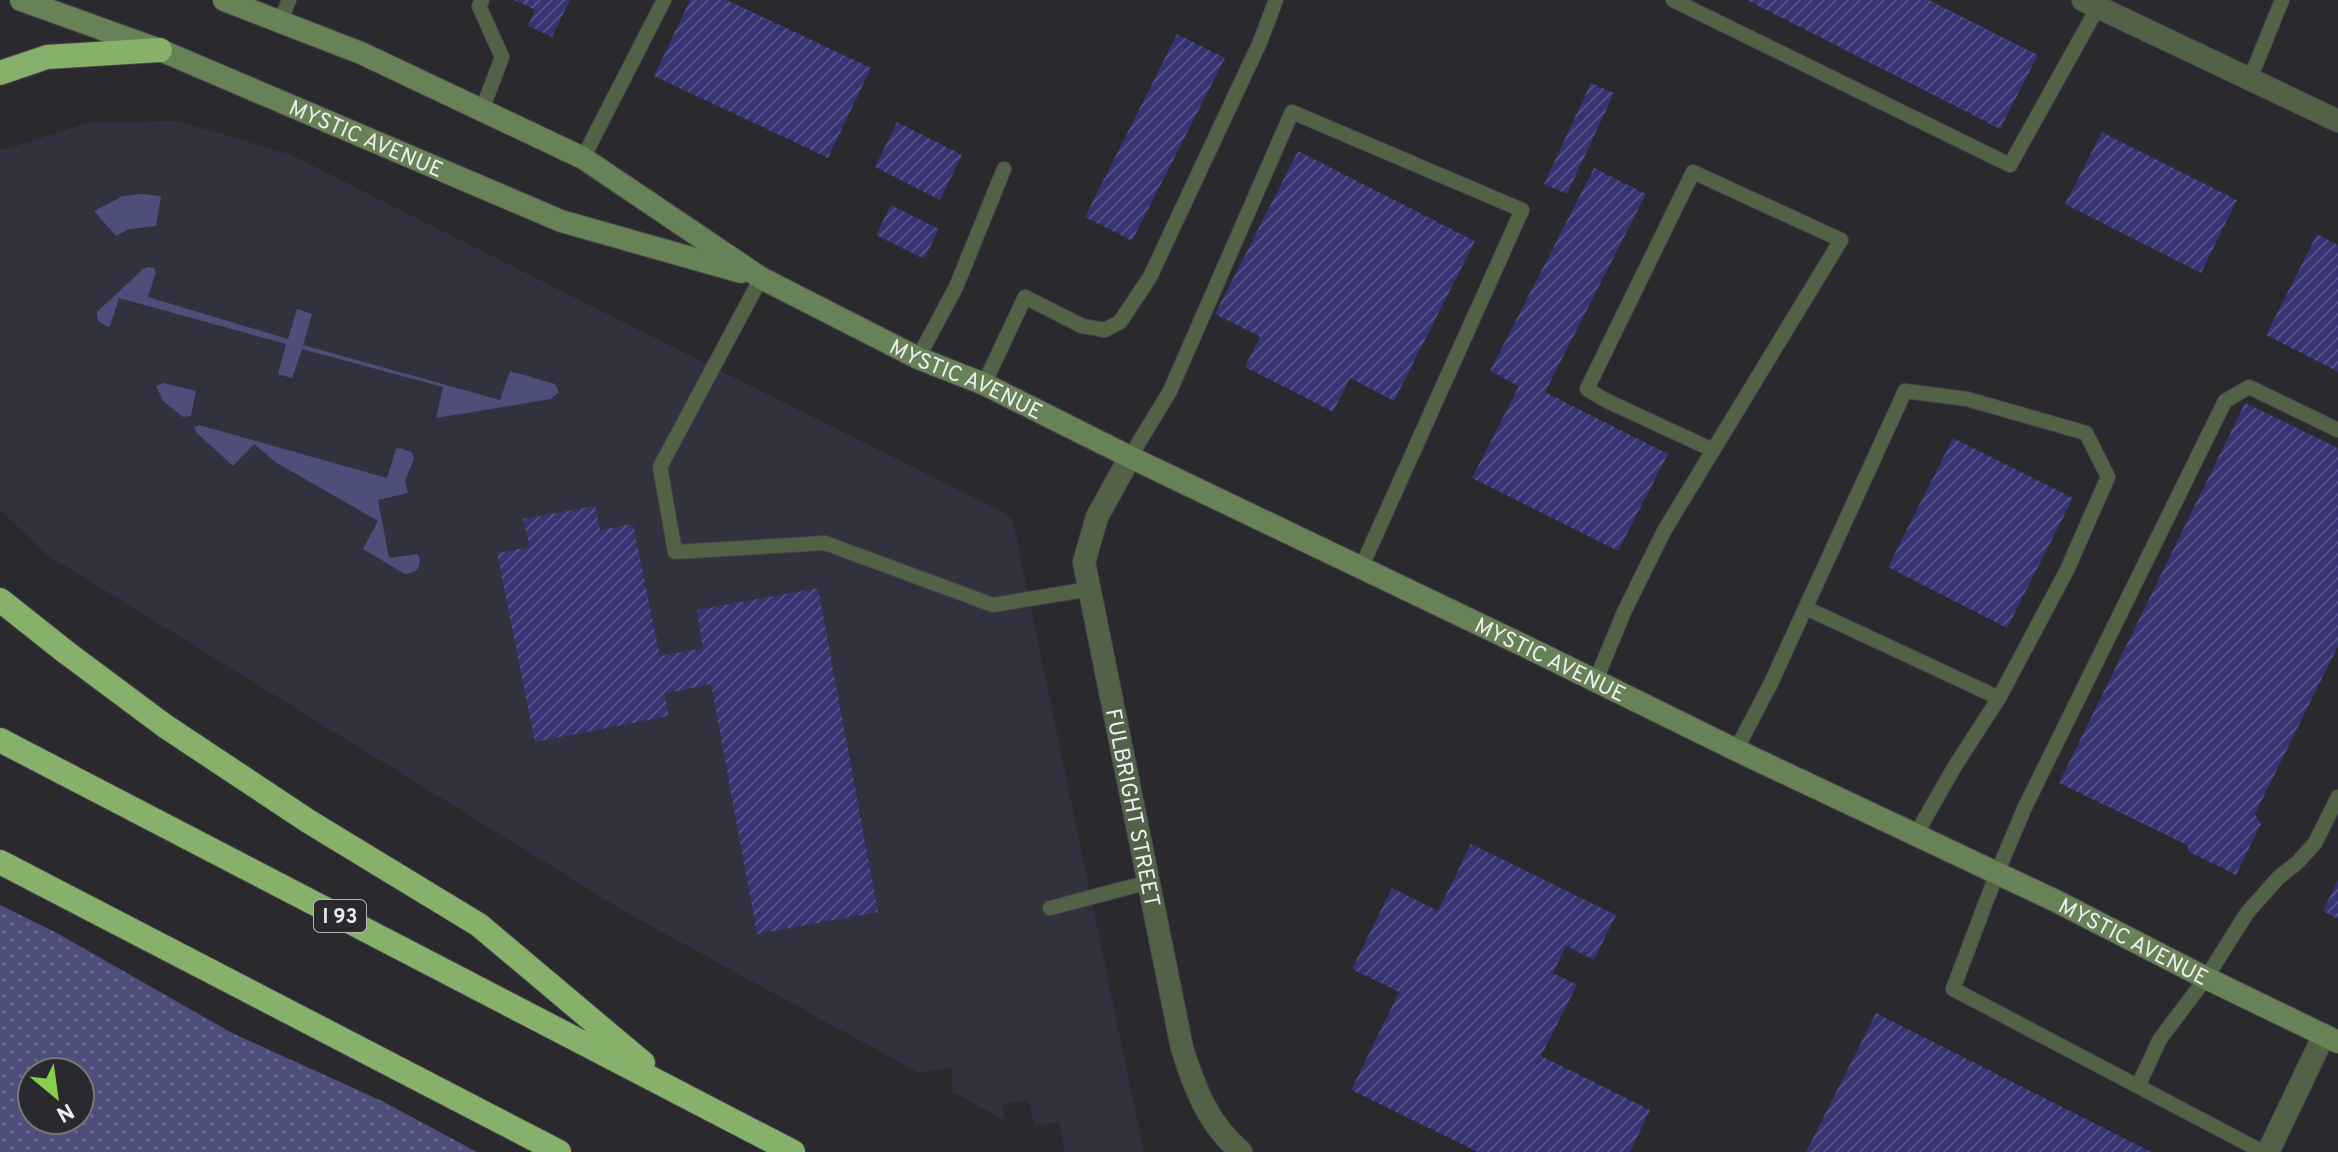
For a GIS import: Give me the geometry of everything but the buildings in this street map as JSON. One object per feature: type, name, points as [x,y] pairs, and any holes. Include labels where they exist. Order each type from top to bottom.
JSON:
[{"type":"highway","points":[[0,73],[47,57],[160,50]]},
{"type":"highway","points":[[0,600],[165,726],[308,821],[479,925],[679,1093]]},
{"type":"highway","name":"I 93","points":[[0,740],[793,1152]]},
{"type":"highway","points":[[0,862],[559,1152]]},
{"type":"main road","name":"MYSTIC AVENUE","points":[[21,0],[160,50],[561,221],[761,278]]},
{"type":"main road","name":"MYSTIC AVENUE","points":[[224,0],[361,53],[583,158],[761,278],[918,358],[984,384],[1736,750],[2056,901],[2331,1039]]},
{"type":"street","points":[[2091,4],[2338,121]]},
{"type":"street","name":"FULBRIGHT STREET","points":[[1130,457],[1097,517],[1084,562],[1182,1048],[1203,1106],[1218,1129],[1241,1152]]},
{"type":"street","points":[[2266,1152],[2331,1039]]},
{"type":"lane","points":[[280,22],[289,0]]},
{"type":"lane","points":[[482,0],[479,6],[502,57],[482,110]]},
{"type":"lane","points":[[583,158],[664,0]]},
{"type":"lane","points":[[984,384],[1025,297],[1082,326],[1105,330],[1120,322],[1150,277],[1260,42],[1276,0]]},
{"type":"lane","points":[[1673,0],[2010,165],[2091,4]]},
{"type":"lane","points":[[2250,79],[2282,0]]},
{"type":"lane","points":[[1130,457],[1170,391],[1292,112],[1522,210],[1361,568]]},
{"type":"lane","points":[[918,358],[956,287],[1004,169]]},
{"type":"lane","points":[[1596,680],[1624,612],[1664,531],[1841,240],[1693,172],[1587,389],[1713,450]]},
{"type":"lane","points":[[761,278],[660,467],[675,552],[825,543],[993,605],[1090,589]]},
{"type":"lane","points":[[2266,1152],[1953,989],[1997,873],[2042,772],[2225,401],[2249,387],[2338,430]]},
{"type":"lane","points":[[1736,750],[1771,683],[1905,391],[1967,399],[2086,433],[2108,477],[2067,570],[1999,698],[1915,836]]},
{"type":"lane","points":[[1806,608],[1999,698]]},
{"type":"lane","points":[[2138,1086],[2160,1039],[2206,978],[2247,913],[2315,843],[2338,797]]},
{"type":"lane","points":[[1050,908],[1149,882]]},
{"type":"shaded area","points":[[177,121],[289,154],[1012,517],[1144,1152],[1065,1152],[1059,1122],[1035,1126],[1028,1100],[1002,1104],[1005,1120],[953,1092],[951,1067],[919,1073],[624,911],[46,554],[0,510],[0,151],[86,123]]},
{"type":"shaded area","points":[[123,196],[161,196],[156,226],[129,229],[116,236],[94,211]]},
{"type":"shaded area","points":[[148,267],[156,272],[148,297],[288,339],[297,309],[312,314],[303,345],[500,400],[510,371],[555,384],[559,392],[551,399],[436,418],[443,387],[302,349],[292,378],[278,374],[286,344],[119,298],[110,326],[98,321],[97,312]]},
{"type":"shaded area","points":[[164,383],[196,391],[191,416],[183,417],[163,401],[156,386]]},
{"type":"shaded area","points":[[199,425],[387,478],[396,449],[412,452],[414,459],[405,481],[408,493],[378,500],[389,558],[418,554],[418,568],[405,574],[363,549],[378,521],[277,463],[254,444],[233,466],[196,432],[194,427]]},
{"type":"shaded area","points":[[0,905],[55,932],[232,1033],[382,1101],[477,1152],[0,1152]]}]
